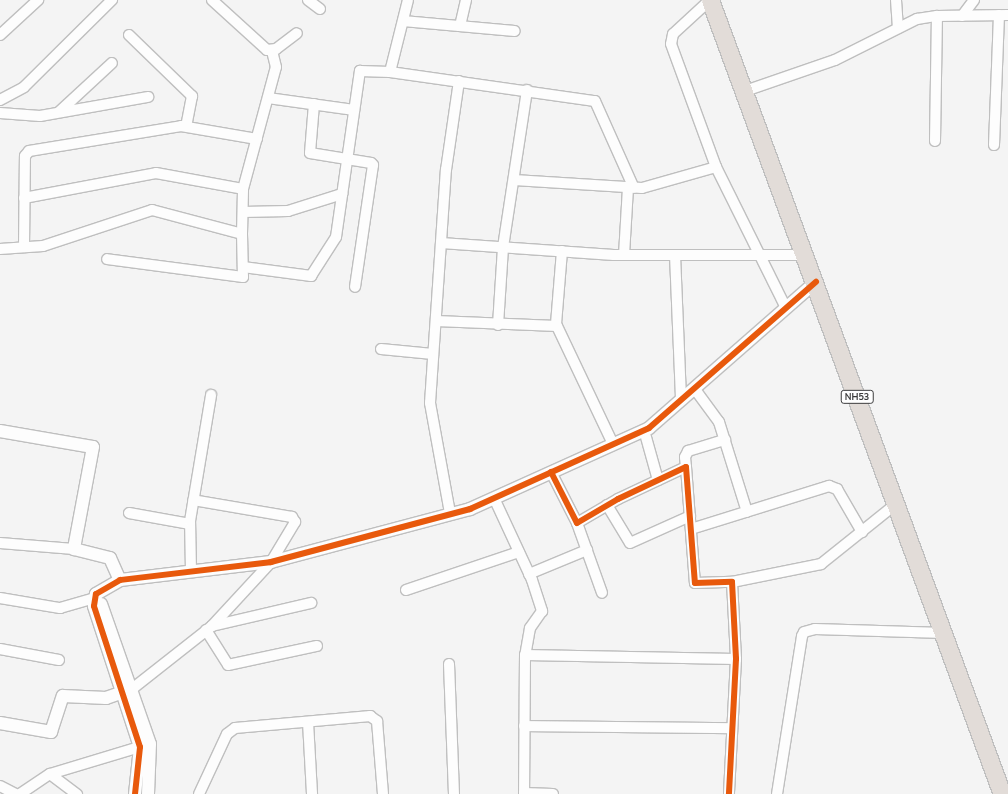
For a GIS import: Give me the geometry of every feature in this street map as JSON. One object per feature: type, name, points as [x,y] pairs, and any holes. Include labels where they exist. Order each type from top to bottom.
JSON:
[{"type":"highway","name":"NH53","points":[[710,0],[816,282],[1002,794]]},
{"type":"street","points":[[0,35],[38,0]]},
{"type":"street","points":[[0,100],[24,87],[112,0]]},
{"type":"street","points":[[212,0],[267,50],[272,50],[297,33]]},
{"type":"street","points":[[308,0],[320,9]]},
{"type":"street","points":[[390,72],[408,0]]},
{"type":"street","points":[[460,26],[466,0]]},
{"type":"street","points":[[710,0],[673,34],[671,41],[716,167],[786,308]]},
{"type":"street","points":[[896,0],[898,28]]},
{"type":"street","points":[[962,16],[974,0]]},
{"type":"street","points":[[745,91],[835,60],[917,19],[937,16],[1003,15],[994,145]]},
{"type":"street","points":[[935,141],[937,16]]},
{"type":"street","points":[[403,21],[515,30]]},
{"type":"street","points":[[129,35],[192,96],[186,126]]},
{"type":"street","points":[[107,259],[243,277],[243,189],[276,67],[272,50]]},
{"type":"street","points":[[59,112],[112,63]]},
{"type":"street","points":[[243,267],[311,276],[336,237],[360,71],[390,72],[527,90],[595,101],[631,188],[624,255]]},
{"type":"street","points":[[450,513],[430,408],[447,163],[459,81]]},
{"type":"street","points":[[498,325],[503,247],[527,90]]},
{"type":"street","points":[[0,113],[34,116],[148,97]]},
{"type":"street","points":[[268,98],[354,110]]},
{"type":"street","points":[[314,104],[310,153],[347,158],[373,165],[355,287]]},
{"type":"street","points":[[24,247],[25,156],[29,152],[186,126],[257,139]]},
{"type":"street","points":[[514,180],[631,188],[649,187],[716,167]]},
{"type":"street","points":[[24,198],[156,173],[243,189]]},
{"type":"street","points":[[243,212],[288,211],[342,194]]},
{"type":"street","points":[[0,249],[43,246],[152,210],[242,234]]},
{"type":"street","points":[[441,243],[624,255],[806,255]]},
{"type":"street","points":[[562,251],[557,326],[614,444]]},
{"type":"street","points":[[675,255],[680,400]]},
{"type":"street","points":[[0,598],[60,608],[96,596],[120,580],[271,562],[450,513],[470,509],[644,430],[816,282]]},
{"type":"street","points":[[436,321],[498,325],[557,326]]},
{"type":"street","points":[[380,349],[434,354]]},
{"type":"street","points":[[694,388],[716,417],[747,512]]},
{"type":"street","points":[[191,571],[190,524],[211,394]]},
{"type":"street","points":[[644,430],[658,480]]},
{"type":"street","points":[[0,431],[93,446],[74,549]]},
{"type":"street","points":[[724,440],[688,451],[684,456],[695,583],[732,582],[821,564],[896,504]]},
{"type":"street","points":[[576,523],[607,505],[686,467]]},
{"type":"street","points":[[551,472],[576,523],[602,593]]},
{"type":"street","points":[[691,530],[833,487],[862,532]]},
{"type":"street","points":[[494,498],[529,574],[541,615],[530,628],[525,655],[524,794],[553,794]]},
{"type":"street","points":[[0,723],[51,732],[63,696],[106,698],[126,691],[209,628],[271,562],[295,522],[294,518],[193,500]]},
{"type":"street","points":[[607,505],[630,543],[690,516]]},
{"type":"street","points":[[129,513],[190,524]]},
{"type":"street","points":[[0,543],[74,549],[110,558],[120,580]]},
{"type":"street","points":[[529,574],[586,550]]},
{"type":"street","points":[[406,590],[519,552]]},
{"type":"street","points":[[729,794],[736,659],[732,615],[732,582]]},
{"type":"street","points":[[96,596],[144,742],[148,789],[135,788],[144,742]]},
{"type":"street","points":[[209,628],[311,603]]},
{"type":"street","points":[[209,628],[228,665],[317,646]]},
{"type":"street","points":[[777,794],[802,636],[804,632],[815,629],[944,633]]},
{"type":"street","points":[[0,649],[60,660]]},
{"type":"street","points":[[525,655],[736,659]]},
{"type":"street","points":[[449,664],[454,794]]},
{"type":"street","points":[[200,794],[230,731],[235,728],[374,717],[377,721],[382,794]]},
{"type":"street","points":[[308,722],[312,794]]},
{"type":"street","points":[[524,726],[732,728]]},
{"type":"street","points":[[11,791],[50,774],[144,742]]},
{"type":"street","points":[[50,774],[76,794]]},
{"type":"cycle path","points":[[135,794],[140,747],[94,606],[96,594],[120,580],[271,562],[470,509],[649,428],[816,282]]},
{"type":"cycle path","points":[[551,472],[577,523],[618,499],[686,467],[695,583],[732,582],[736,659],[729,794]]}]
